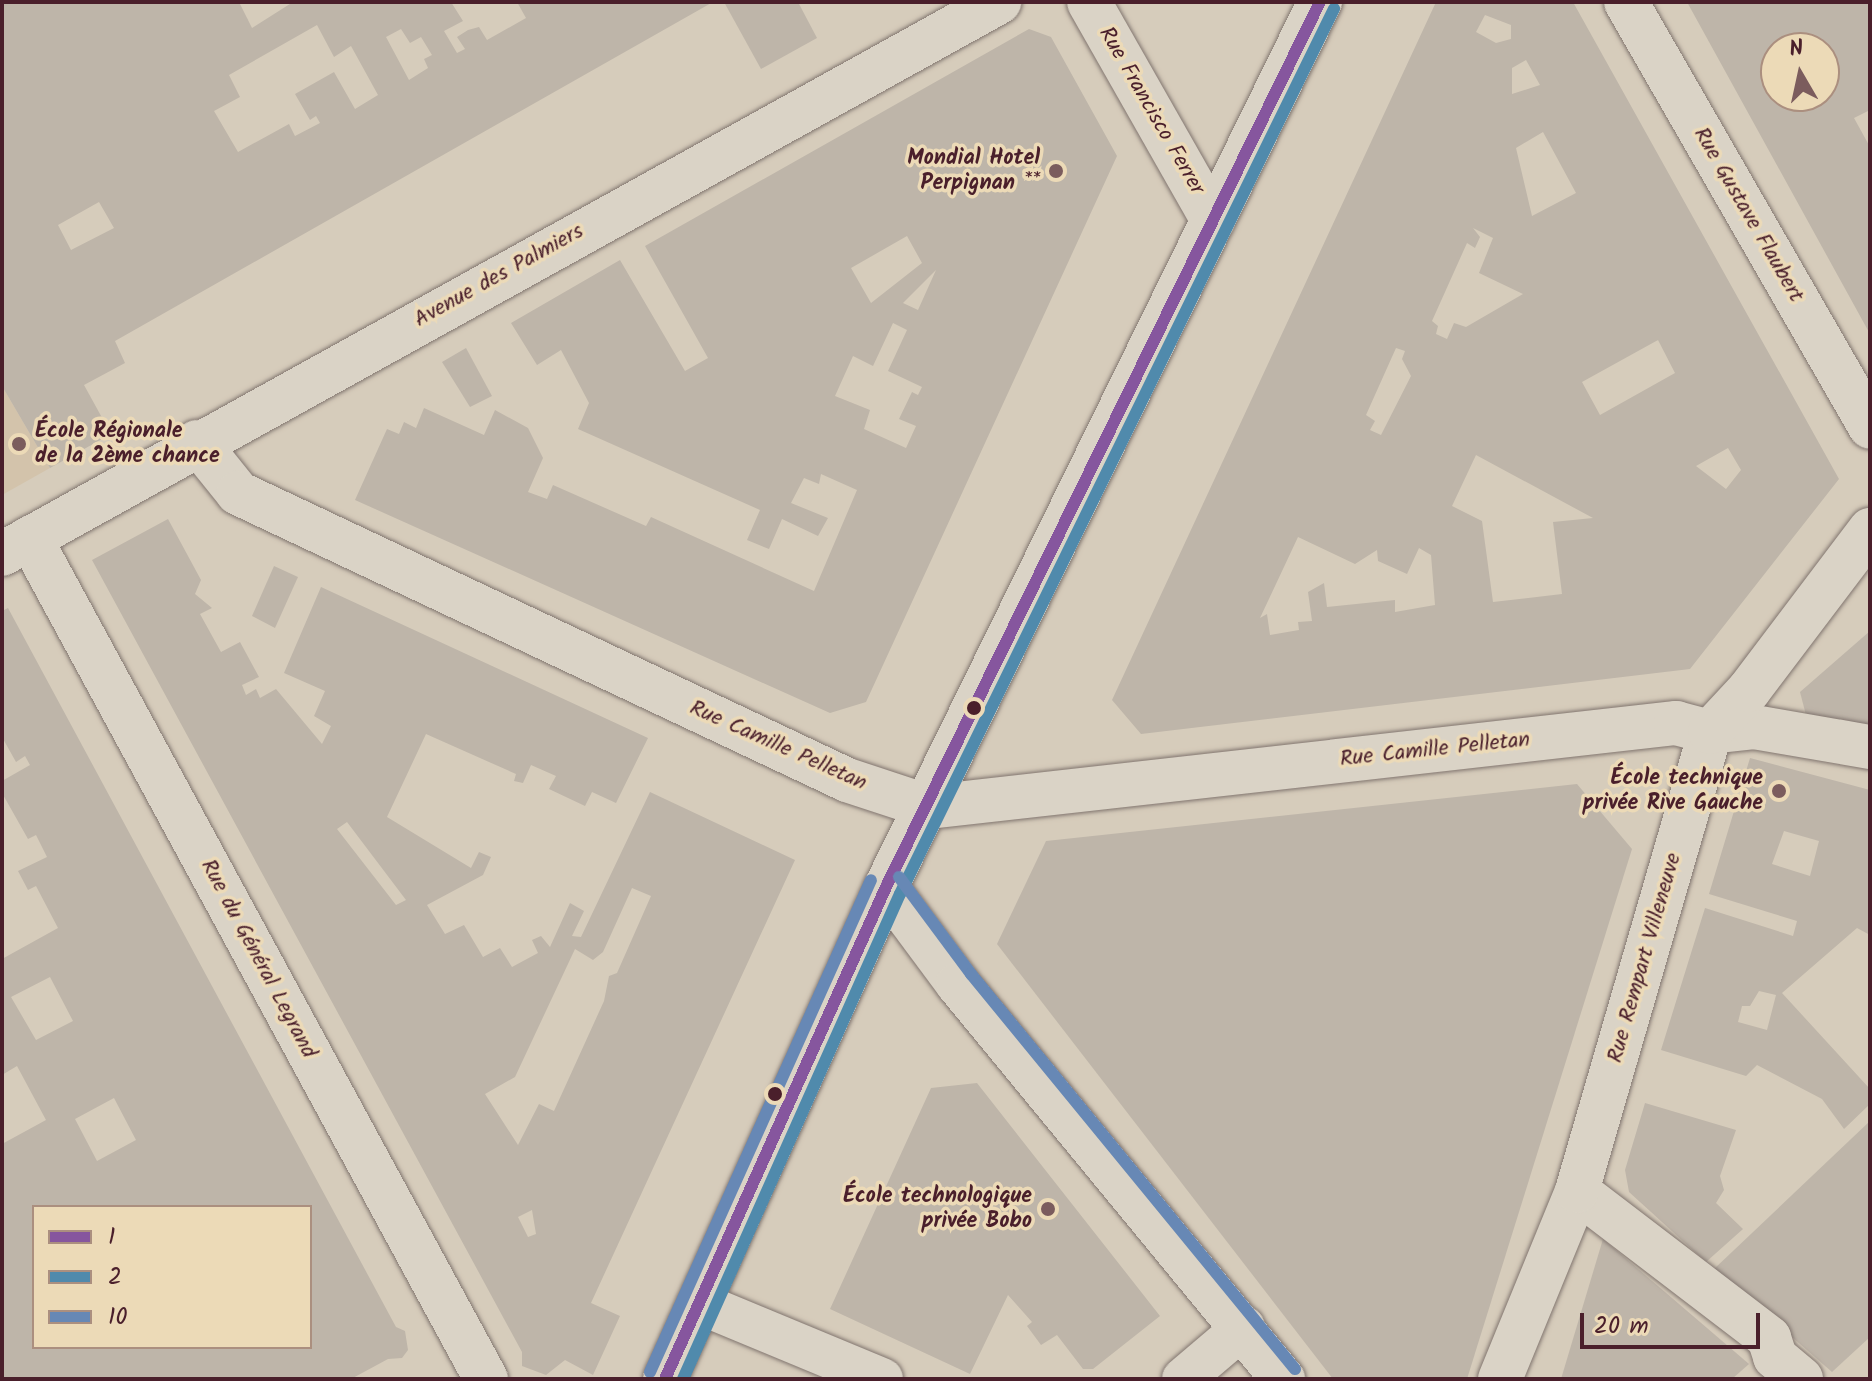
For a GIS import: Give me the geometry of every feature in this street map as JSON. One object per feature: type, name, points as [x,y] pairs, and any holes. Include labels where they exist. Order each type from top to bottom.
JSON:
[{"type":"street","name":"Avenue des Palmiers","points":[[16,546],[197,442],[999,2]]},
{"type":"street","name":"Rue Francisco Ferrer","points":[[1089,2],[1213,220]]},
{"type":"street","points":[[665,1379],[886,887],[929,807],[1320,2]]},
{"type":"street","name":"Rue Gustave Flaubert","points":[[1626,2],[1870,427]]},
{"type":"street","name":"Rue Camille Pelletan","points":[[197,442],[238,493],[847,780],[929,807],[1676,723],[1710,732],[1754,727],[1870,747]]},
{"type":"street","name":"Rue Rempart Villeneuve","points":[[1500,1379],[1577,1191],[1710,732],[1870,530]]},
{"type":"street","name":"Rue du Général Legrand","points":[[16,546],[486,1379]]},
{"type":"street","points":[[886,887],[958,984],[1244,1327],[1283,1379]]},
{"type":"street","points":[[1577,1191],[1769,1338],[1775,1357],[1801,1379]]},
{"type":"street","points":[[701,1304],[882,1379]]},
{"type":"street","points":[[1183,1379],[1244,1327]]},
{"type":"shaded area","name":"École Régionale de la 2ème chance","points":[[2,386],[50,468],[2,495]]},
{"type":"building","points":[[2,2],[239,2],[252,28],[293,2],[451,2],[463,21],[444,31],[457,53],[465,49],[457,37],[468,30],[479,27],[487,40],[526,18],[517,2],[713,2],[115,341],[125,363],[84,385],[111,434],[50,468],[2,386]],"holes":[[[317,25],[334,57],[351,46],[378,95],[355,109],[334,72],[295,94],[310,120],[316,116],[320,123],[295,136],[289,124],[238,152],[214,111],[240,97],[229,75]],[[401,29],[410,43],[421,37],[432,55],[424,59],[428,68],[409,80],[386,37]],[[99,202],[114,228],[71,250],[58,225]]]},
{"type":"building","points":[[724,2],[798,2],[817,38],[761,69]]},
{"type":"building","points":[[1436,2],[1573,2],[1839,479],[1690,669],[1141,734],[1112,700]],"holes":[[[1485,15],[1511,25],[1511,39],[1496,43],[1476,32]],[[1526,60],[1540,85],[1512,94],[1512,68]],[[1543,132],[1576,193],[1532,216],[1516,148]],[[1473,228],[1493,238],[1479,273],[1523,294],[1466,327],[1454,323],[1447,339],[1436,334],[1438,326],[1432,321],[1467,243],[1475,248],[1480,237]],[[1658,340],[1675,373],[1600,415],[1582,382]],[[1396,348],[1405,351],[1402,359],[1411,376],[1381,435],[1370,430],[1375,421],[1366,415]],[[1728,448],[1741,470],[1726,489],[1696,466]],[[1476,455],[1593,518],[1553,522],[1562,594],[1493,602],[1482,521],[1452,506]],[[1298,537],[1355,564],[1377,550],[1378,561],[1407,574],[1419,548],[1431,555],[1435,605],[1395,612],[1395,600],[1327,607],[1324,583],[1308,592],[1312,621],[1298,622],[1299,630],[1270,635],[1267,614],[1260,618]]]},
{"type":"building","points":[[1687,2],[1870,2],[1870,110],[1854,118],[1870,147],[1870,334]]},
{"type":"building","points":[[1029,29],[1051,37],[1117,156],[866,702],[830,713],[355,500],[387,429],[399,434],[404,422],[416,428],[424,408],[484,435],[495,410],[528,428],[543,458],[528,492],[547,499],[553,485],[646,526],[651,517],[814,591],[857,490],[821,474],[819,484],[804,478],[791,503],[828,518],[818,536],[782,519],[769,549],[747,540],[760,510],[578,429],[589,403],[561,350],[537,365],[511,323],[620,260],[685,371],[708,358],[645,246]],"holes":[[[907,236],[922,263],[871,303],[851,268]],[[936,270],[918,310],[903,303]],[[893,323],[907,330],[888,371],[922,387],[918,395],[912,392],[899,419],[916,426],[906,448],[864,429],[870,410],[835,396],[853,356],[873,366]]]},
{"type":"building","points":[[466,348],[492,396],[470,407],[442,362]]},
{"type":"building","points":[[168,519],[201,580],[195,594],[212,608],[200,614],[221,652],[240,642],[259,677],[242,685],[246,695],[256,689],[260,698],[276,689],[322,744],[331,726],[314,716],[325,691],[284,673],[321,587],[648,738],[616,803],[592,792],[585,806],[549,789],[556,776],[531,765],[523,783],[514,781],[516,774],[426,734],[387,817],[471,868],[479,852],[491,857],[483,875],[427,905],[445,934],[464,925],[483,957],[500,948],[512,967],[538,953],[532,940],[541,936],[550,947],[570,903],[584,911],[572,936],[581,937],[650,792],[795,860],[591,1303],[620,1316],[593,1375],[565,1360],[546,1375],[522,1366],[522,1352],[92,560]],"holes":[[[347,822],[406,900],[396,905],[337,829]],[[632,888],[651,896],[617,973],[609,976],[604,1001],[554,1111],[539,1104],[518,1145],[485,1094],[515,1077],[575,949],[593,960],[603,952]],[[532,1210],[536,1234],[528,1237],[518,1217]]]},
{"type":"building","points":[[274,566],[298,577],[275,628],[252,616]]},
{"type":"building","points":[[8,608],[396,1327],[405,1331],[408,1350],[402,1358],[388,1359],[351,1379],[2,1379],[2,1144],[46,1120],[17,1066],[2,1075],[2,959],[58,928],[36,886],[28,890],[18,871],[47,857],[36,835],[28,839],[2,793],[2,781],[30,765],[25,756],[16,762],[2,737],[2,611]],"holes":[[[50,977],[73,1021],[36,1040],[11,997]],[[114,1098],[136,1140],[97,1161],[75,1119]]]},
{"type":"building","points":[[1870,631],[1870,729],[1807,719],[1800,692]]},
{"type":"building","points":[[1750,758],[1870,790],[1870,935],[1857,928],[1782,993],[1870,1089],[1870,1104],[1844,1129],[1822,1099],[1757,1065],[1746,1076],[1661,1050],[1705,908],[1793,936],[1797,921],[1709,894]],"holes":[[[1784,831],[1819,841],[1810,876],[1772,864]],[[1759,991],[1776,995],[1767,1030],[1738,1022],[1742,1006],[1750,1006]]]},
{"type":"building","points":[[1577,784],[1632,849],[1467,1379],[1333,1379],[997,944],[1046,841]]},
{"type":"building","points":[[977,1083],[1160,1316],[1093,1369],[1083,1369],[1057,1335],[1041,1345],[1027,1326],[1032,1322],[1008,1295],[970,1374],[830,1309],[931,1088]]},
{"type":"building","points":[[1645,1103],[1736,1130],[1720,1176],[1724,1190],[1716,1203],[1743,1229],[1706,1262],[1629,1192],[1625,1170]]},
{"type":"building","points":[[1870,1121],[1870,1337],[1832,1372],[1714,1269]]},
{"type":"building","points":[[1603,1239],[1749,1364],[1732,1379],[1561,1379]]},
{"type":"transit line","name":"1","points":[[665,1379],[886,887],[1320,2]]},
{"type":"transit line","name":"2","points":[[683,1379],[900,894],[1334,9]]},
{"type":"transit line","name":"10","points":[[899,877],[971,974],[1295,1369]]},
{"type":"transit line","name":"10","points":[[650,1372],[871,880]]},
{"type":"place","name":"Mondial Hotel Perpignan **","points":[[1056,171]]},
{"type":"place","name":"École Régionale de la 2ème chance","points":[[19,444]]},
{"type":"place","name":"École technique privée Rive Gauche","points":[[1779,791]]},
{"type":"place","name":"École technologique privée Bobo","points":[[1048,1209]]}]
